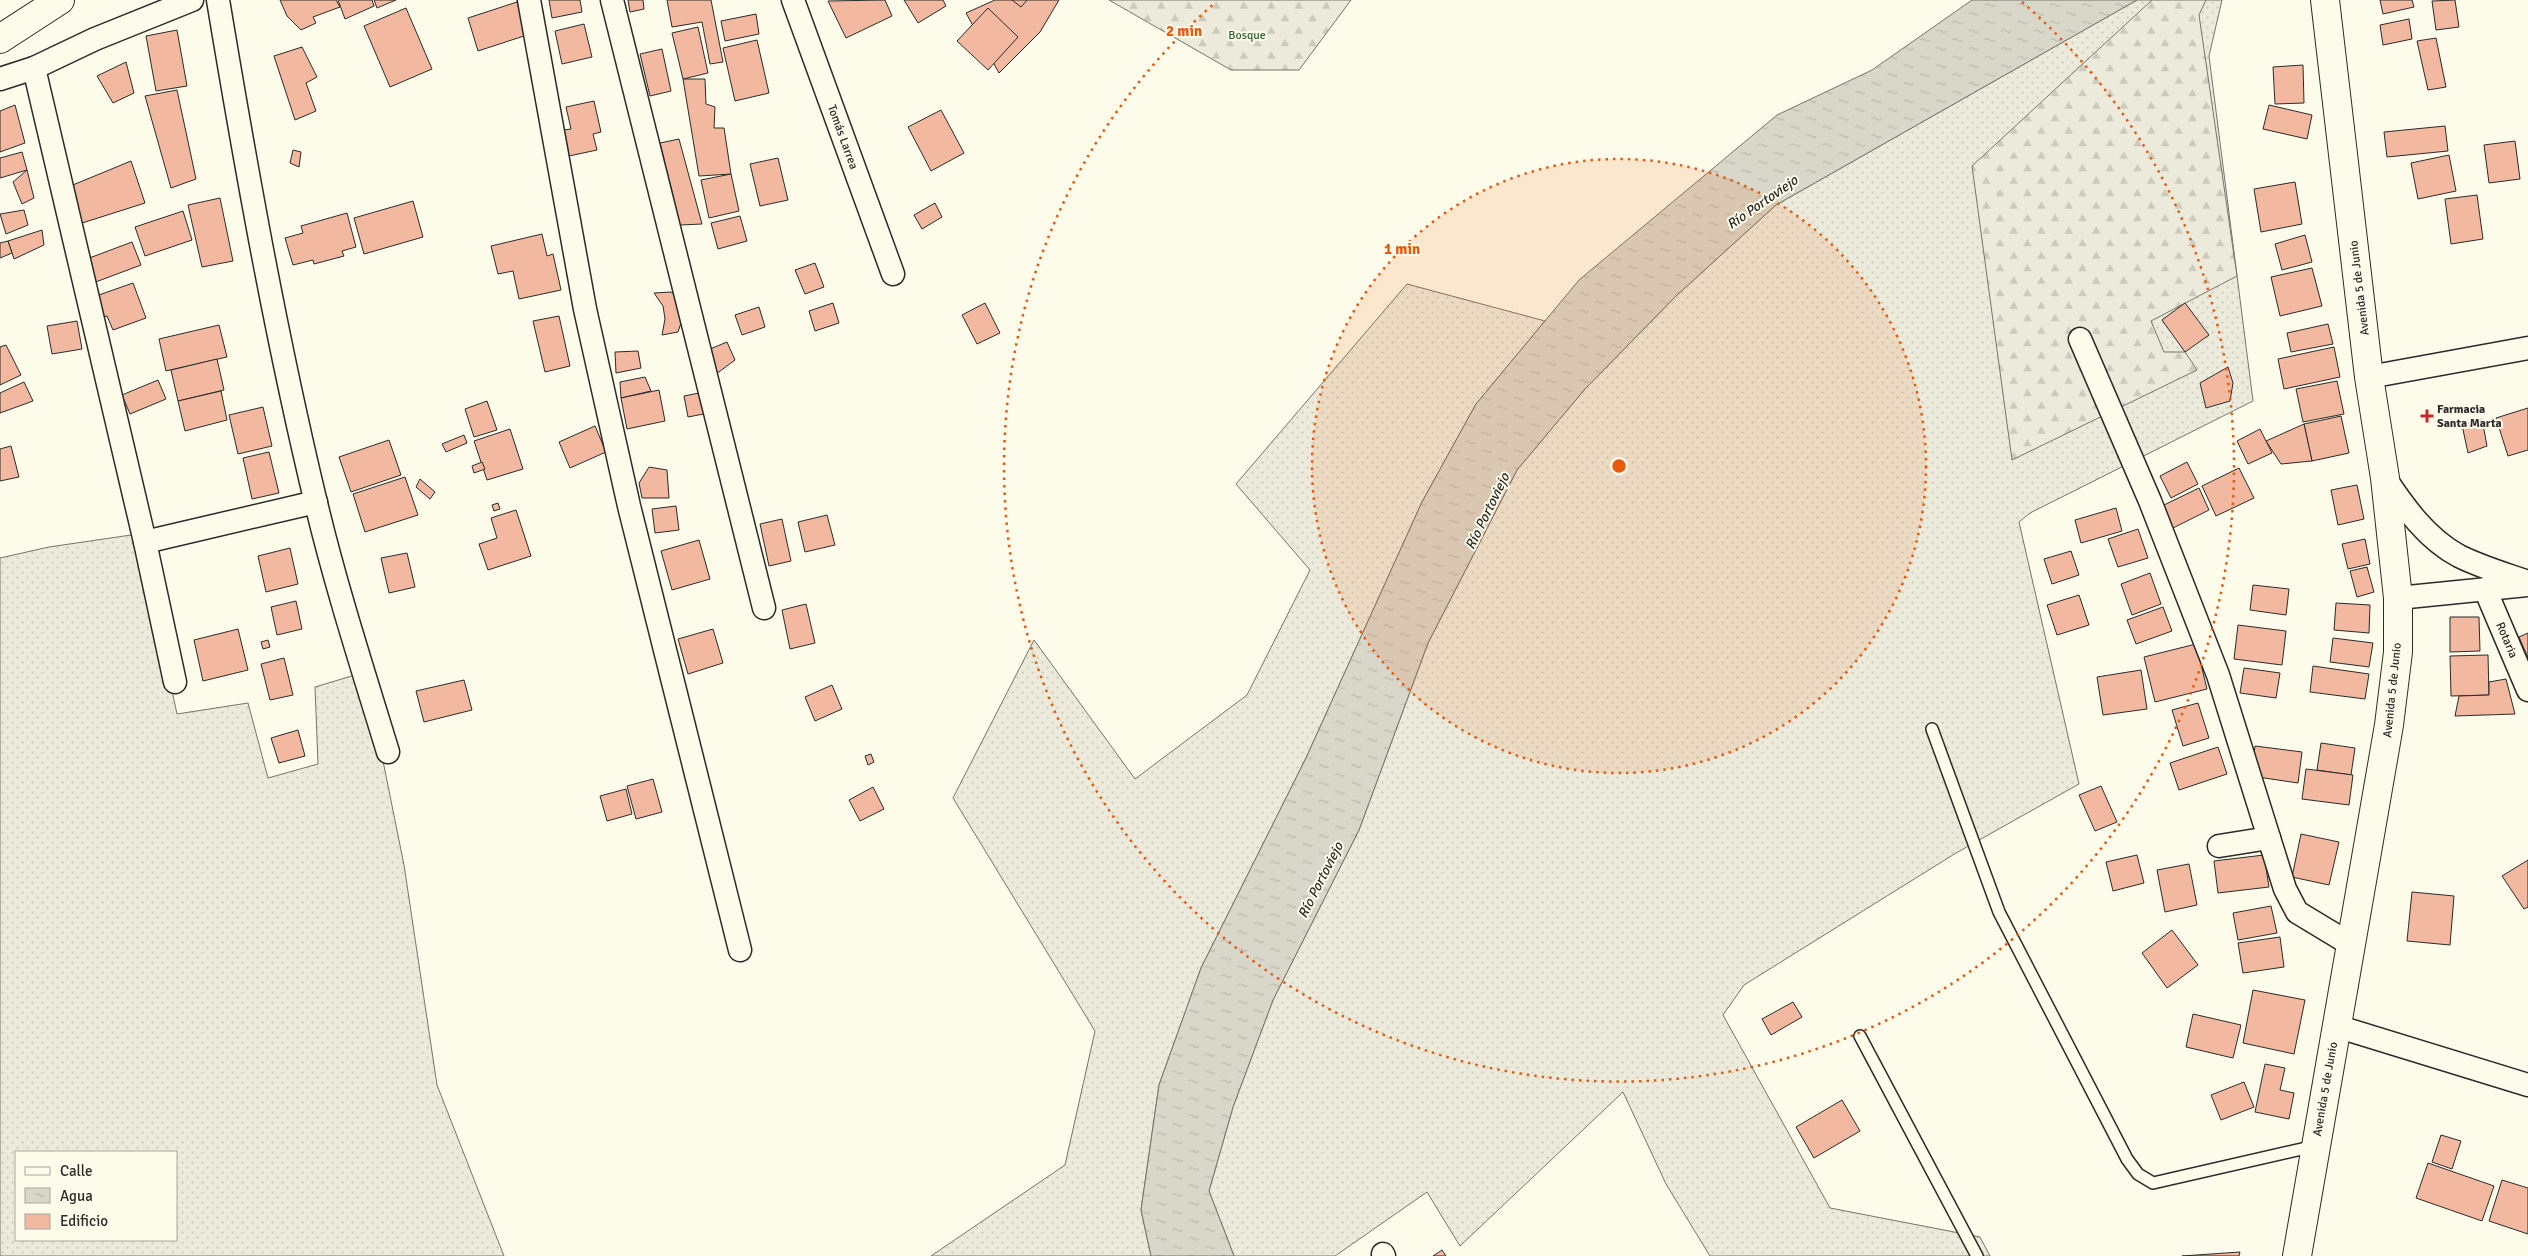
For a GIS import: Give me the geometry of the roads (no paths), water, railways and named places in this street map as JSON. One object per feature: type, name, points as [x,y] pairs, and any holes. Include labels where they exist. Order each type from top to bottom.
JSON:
[{"type":"street","points":[[0,39],[60,0]]},
{"type":"street","points":[[0,80],[34,68],[95,39],[192,0]]},
{"type":"street","points":[[218,0],[254,204],[316,502],[348,622],[388,752]]},
{"type":"street","points":[[529,0],[589,328],[629,506],[740,950]]},
{"type":"street","points":[[612,0],[764,608]]},
{"type":"street","name":"Tomás Larrea","points":[[793,0],[893,274]]},
{"type":"street","name":"Avenida 5 de Junio","points":[[2296,1256],[2389,725],[2398,652],[2398,598],[2385,478],[2369,378],[2325,0]]},
{"type":"street","points":[[34,68],[145,542],[175,682]]},
{"type":"street","points":[[2080,339],[2150,501],[2218,675],[2285,889],[2297,912],[2350,944]]},
{"type":"street","points":[[2369,378],[2528,348]]},
{"type":"street","points":[[2385,478],[2403,505],[2424,530],[2440,543],[2458,556],[2528,583]]},
{"type":"street","points":[[145,542],[316,502]]},
{"type":"street","points":[[2398,598],[2528,583]]},
{"type":"street","name":"Rotaria","points":[[2485,589],[2528,690]]},
{"type":"street","points":[[2218,846],[2269,838]]},
{"type":"street","points":[[2336,1026],[2528,1085]]},
{"type":"lane","points":[[1932,729],[1999,912],[2127,1159],[2138,1174],[2153,1183],[2315,1146]]},
{"type":"lane","points":[[1860,1036],[1977,1256]]},
{"type":"water","name":"Río Portoviejo","points":[[1972,0],[2137,0],[1776,205],[1676,296],[1585,389],[1517,470],[1428,643],[1359,830],[1273,1000],[1233,1107],[1209,1191],[1234,1256],[1151,1256],[1141,1210],[1159,1085],[1201,968],[1306,758],[1422,502],[1476,404],[1579,280],[1777,115],[1872,70]]},
{"type":"place","name":"Farmacia Santa Marta","points":[[2427,416]]},
{"type":"park label","name":"Bosque","points":[[1247,35]]}]
